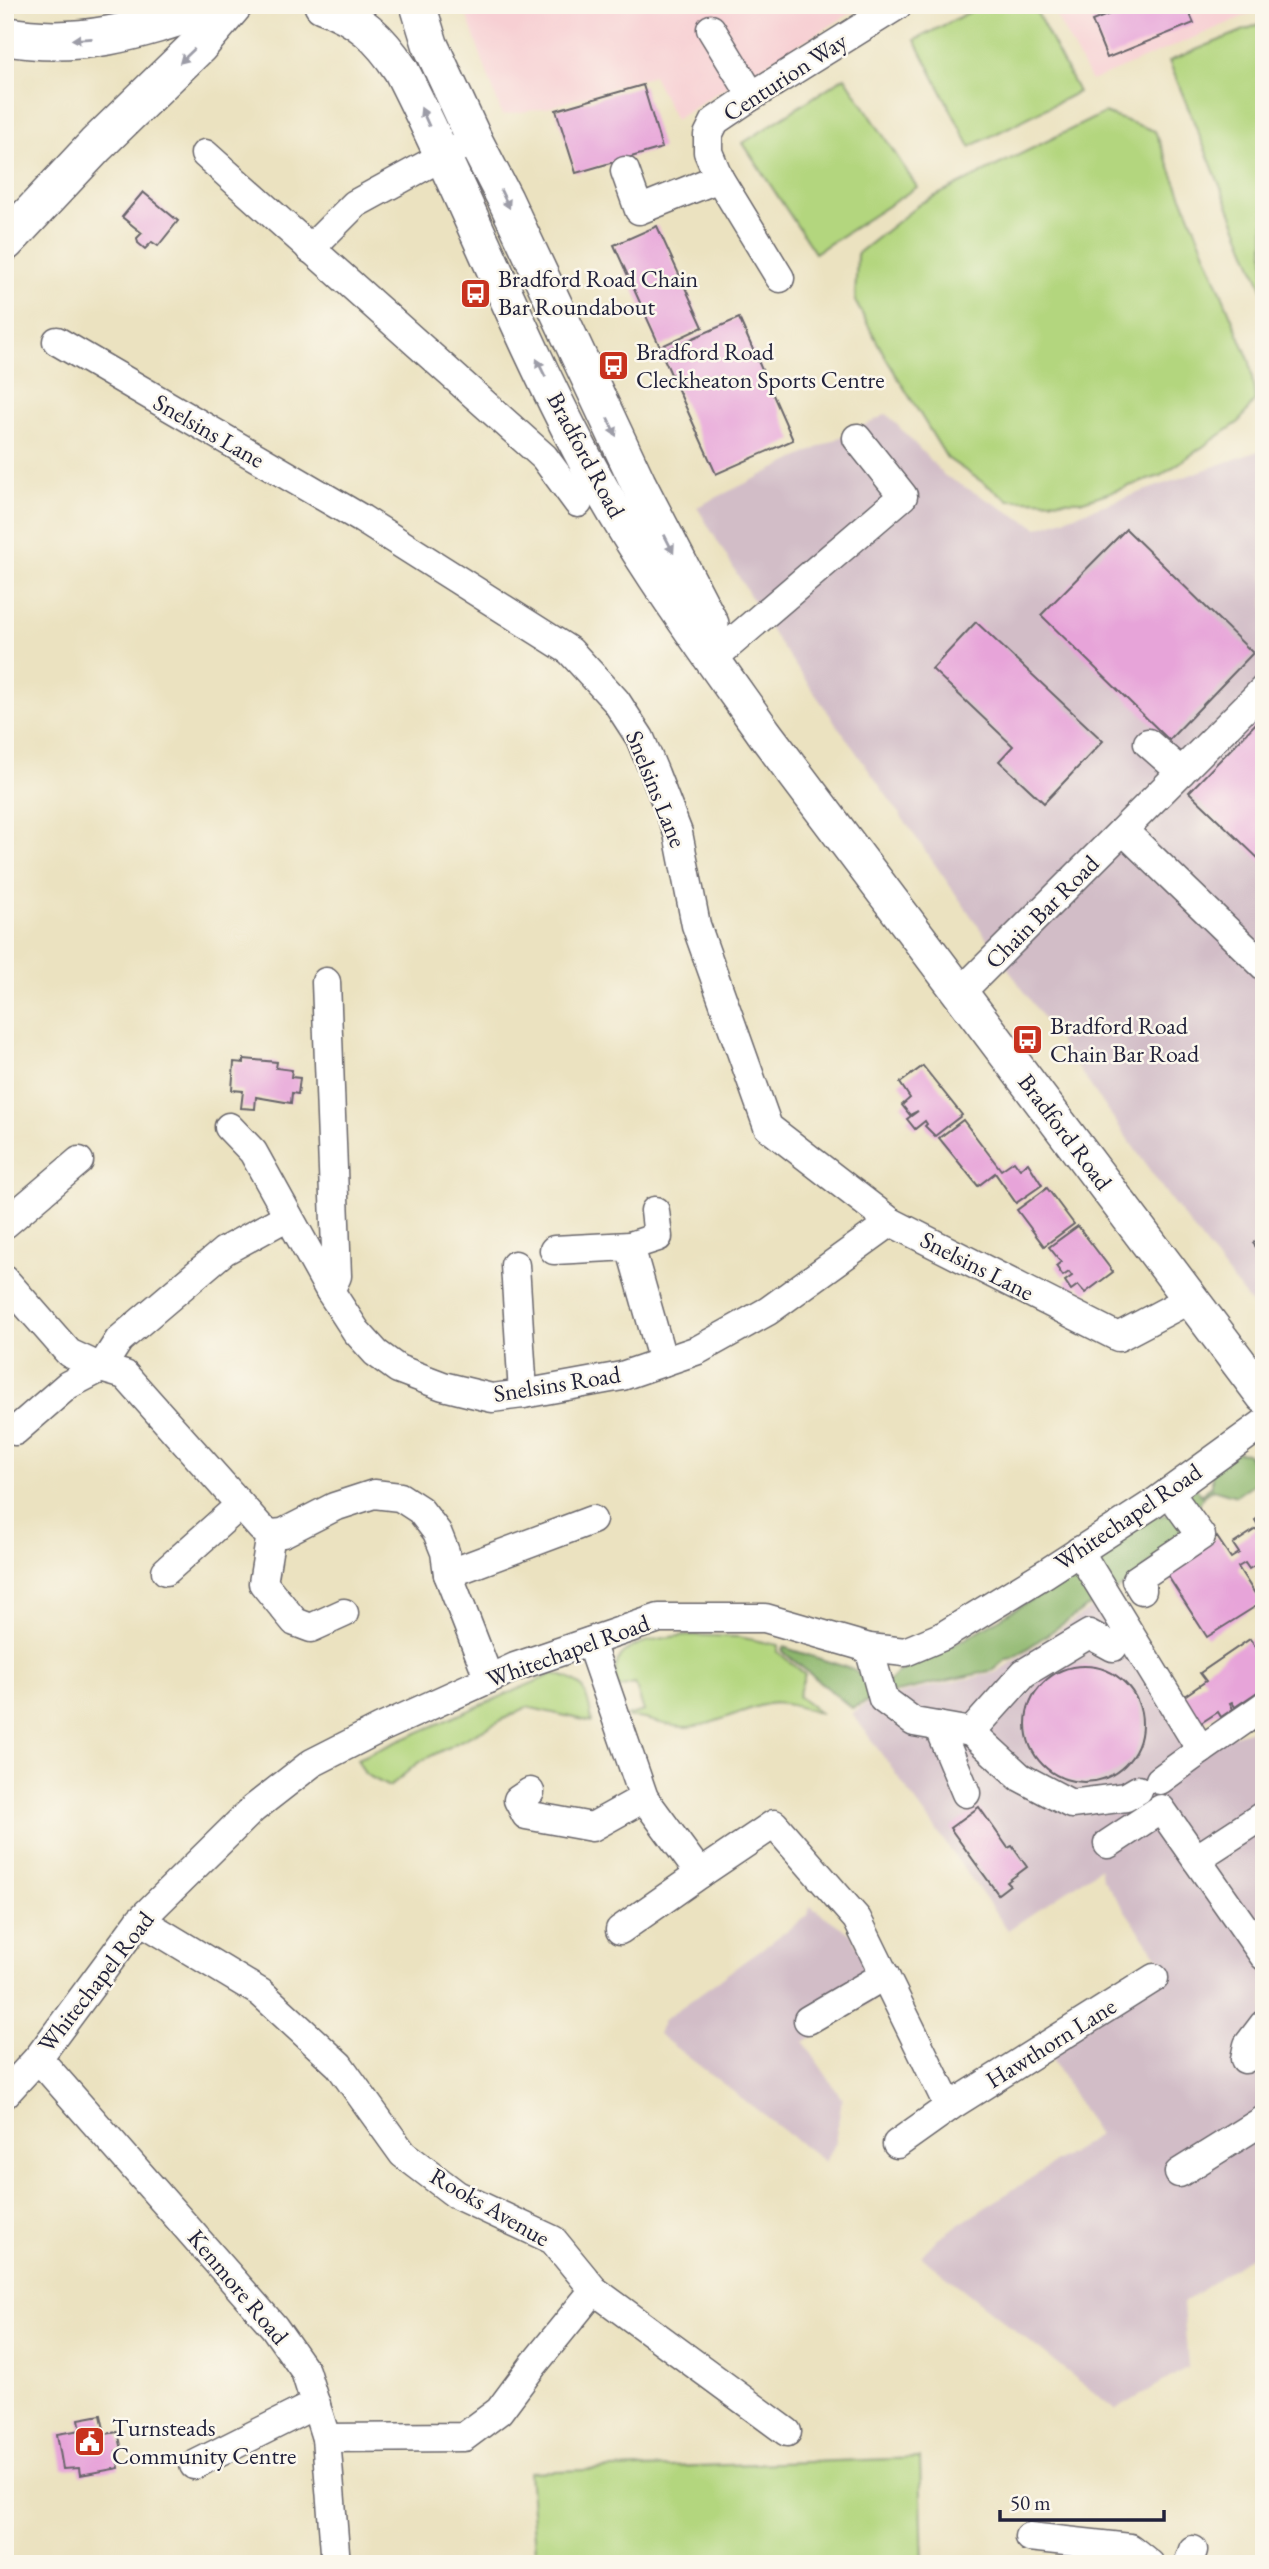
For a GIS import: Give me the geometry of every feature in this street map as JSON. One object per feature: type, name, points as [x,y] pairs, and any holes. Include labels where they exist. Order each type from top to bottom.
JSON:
[{"type":"highway","points":[[5,36],[24,40],[98,38],[148,27],[215,5]]},
{"type":"highway","points":[[5,242],[96,145],[199,45],[233,5]]},
{"type":"main road","name":"Bradford Road","points":[[322,5],[353,18],[371,31],[387,48],[407,82],[580,450],[617,516],[696,638],[765,734],[1264,1396]]},
{"type":"main road","name":"Bradford Road","points":[[418,5],[430,44],[474,139],[505,199],[638,483],[765,734]]},
{"type":"street","name":"Centurion Way","points":[[780,278],[719,178],[708,152],[708,135],[715,121],[751,96],[898,5]]},
{"type":"street","points":[[711,29],[751,96]]},
{"type":"street","points":[[310,249],[355,204],[474,139]]},
{"type":"street","name":"Bradford Road","points":[[205,154],[544,457],[578,503]]},
{"type":"street","points":[[625,171],[639,210],[719,178]]},
{"type":"street","name":"Snelsins Lane","points":[[57,341],[362,519],[570,651],[616,701],[640,738],[678,833],[696,925],[768,1127],[891,1222],[1118,1337],[1190,1298]]},
{"type":"street","points":[[724,649],[903,496],[857,438]]},
{"type":"street","name":"Chain Bar Road","points":[[960,993],[1264,689]]},
{"type":"street","points":[[1148,743],[1181,772]]},
{"type":"street","points":[[1124,831],[1264,966]]},
{"type":"street","points":[[326,982],[337,1276],[330,1291]]},
{"type":"street","name":"Snelsins Road","points":[[229,1127],[253,1152],[330,1291],[356,1331],[376,1353],[398,1369],[443,1386],[492,1398],[622,1376],[698,1350],[768,1311],[891,1222]]},
{"type":"street","points":[[5,1224],[79,1161]]},
{"type":"street","points":[[554,1250],[630,1246],[658,1237],[655,1211]]},
{"type":"street","points":[[15,1432],[68,1385],[101,1368],[119,1340],[224,1251],[288,1216]]},
{"type":"street","points":[[630,1246],[663,1362]]},
{"type":"street","points":[[515,1265],[523,1394]]},
{"type":"street","points":[[5,1280],[69,1353],[101,1368],[125,1375],[261,1528],[271,1534],[283,1533],[334,1507],[374,1494],[400,1497],[420,1510],[437,1532],[445,1552],[448,1574],[489,1679]]},
{"type":"street","name":"Whitechapel Road","points":[[5,2094],[38,2058],[140,1920],[253,1809],[312,1763],[381,1728],[515,1667],[659,1618],[765,1618],[869,1648],[905,1652],[943,1636],[1079,1551],[1169,1492],[1264,1423]]},
{"type":"street","points":[[1142,1590],[1136,1580],[1201,1536],[1169,1492]]},
{"type":"street","points":[[166,1571],[240,1505]]},
{"type":"street","points":[[448,1574],[592,1520]]},
{"type":"street","points":[[271,1534],[263,1583],[295,1622],[311,1628],[344,1613]]},
{"type":"street","points":[[1079,1551],[1201,1750]]},
{"type":"street","points":[[971,1732],[1024,1673],[1089,1634],[1113,1647]]},
{"type":"street","points":[[590,1642],[644,1798],[700,1874]]},
{"type":"street","points":[[869,1648],[883,1699],[914,1722],[971,1732],[1020,1776],[1071,1804],[1126,1797],[1149,1785],[1264,1706]]},
{"type":"street","points":[[938,1727],[966,1793]]},
{"type":"street","points":[[530,1792],[518,1800],[526,1815],[592,1826],[644,1798]]},
{"type":"street","points":[[1108,1844],[1161,1809],[1264,1956]]},
{"type":"street","points":[[1196,1859],[1264,1815]]},
{"type":"street","points":[[620,1930],[775,1824],[857,1919],[948,2107]]},
{"type":"street","name":"Rooks Avenue","points":[[140,1920],[261,1993],[339,2065],[403,2154],[457,2194],[553,2240],[594,2290],[787,2431]]},
{"type":"street","points":[[808,2020],[885,1976]]},
{"type":"street","name":"Hawthorn Lane","points":[[897,2144],[948,2107],[1154,1978]]},
{"type":"street","points":[[1245,2059],[1248,2045],[1264,2024]]},
{"type":"street","name":"Kenmore Road","points":[[38,2058],[274,2327],[305,2371],[326,2438],[336,2564]]},
{"type":"street","points":[[1179,2173],[1264,2120]]},
{"type":"street","points":[[326,2438],[464,2437],[499,2411],[594,2290]]},
{"type":"street","points":[[194,2465],[316,2404]]},
{"type":"street","points":[[1029,2537],[1130,2548],[1150,2564]]},
{"type":"shaded area","points":[[463,5],[865,5],[675,120],[653,75],[547,108],[502,115]]},
{"type":"shaded area","points":[[1050,5],[1264,5],[1264,8],[1091,81]]},
{"type":"shaded area","points":[[887,414],[945,476],[1038,528],[1264,449],[1264,1321],[1170,1199],[773,634],[697,507]]},
{"type":"shaded area","points":[[1100,1602],[1189,1748],[1252,1730],[1264,1747],[1264,2247],[1183,2303],[1188,2367],[1116,2410],[921,2256],[938,2238],[1098,2135],[1050,2056],[1042,2037],[1162,1963],[1102,1878],[1100,1868],[1008,1930],[852,1713],[873,1700],[998,1672]]},
{"type":"shaded area","points":[[810,1906],[852,1935],[880,1996],[804,2042],[842,2099],[835,2142],[825,2162],[658,2034],[664,2020],[808,1915]]},
{"type":"green space","points":[[983,5],[1033,5],[1078,92],[970,147],[915,40]]},
{"type":"green space","points":[[1264,22],[1264,293],[1169,61]]},
{"type":"green space","points":[[845,77],[917,187],[815,253],[743,143]]},
{"type":"green space","points":[[1104,113],[1155,131],[1250,362],[1255,400],[1239,422],[1160,476],[1083,501],[1009,500],[947,458],[887,360],[855,301],[857,254],[921,203]]},
{"type":"green space","points":[[1237,1452],[1247,1453],[1257,1473],[1256,1482],[1236,1496],[1213,1489],[1203,1496],[1192,1522],[1131,1582],[1114,1592],[1094,1563],[1138,1525],[1158,1516],[1169,1515],[1174,1501],[1196,1487],[1200,1495],[1212,1486],[1212,1468]]},
{"type":"green space","points":[[1081,1570],[1099,1599],[1013,1658],[1007,1659],[994,1670],[888,1694],[884,1686],[898,1672],[965,1639]]},
{"type":"green space","points":[[687,1635],[739,1637],[778,1645],[778,1652],[805,1674],[798,1696],[821,1714],[774,1703],[688,1727],[629,1718],[627,1716],[644,1711],[635,1684],[618,1688],[615,1673],[618,1661],[625,1652],[647,1641]]},
{"type":"green space","points":[[783,1647],[855,1670],[878,1697],[852,1708],[782,1651]]},
{"type":"green space","points":[[553,1674],[572,1680],[583,1689],[589,1703],[592,1722],[527,1707],[419,1762],[389,1787],[365,1774],[357,1759]]},
{"type":"green space","points":[[920,2458],[923,2564],[536,2564],[529,2472]]},
{"type":"building","points":[[1132,5],[1186,5],[1194,23],[1107,58],[1092,21]]},
{"type":"building","points":[[643,85],[662,148],[576,173],[556,110]]},
{"type":"building","points":[[143,192],[178,221],[158,246],[152,242],[145,249],[138,243],[137,238],[142,233],[122,217]]},
{"type":"building","points":[[657,226],[703,327],[660,347],[614,245]]},
{"type":"building","points":[[739,318],[793,440],[716,474],[661,352]]},
{"type":"building","points":[[1126,529],[1253,653],[1169,740],[1041,615]]},
{"type":"building","points":[[976,622],[1103,741],[1044,803],[999,761],[1013,746],[932,669]]},
{"type":"building","points":[[1264,715],[1264,864],[1189,792]]},
{"type":"building","points":[[244,1059],[277,1062],[276,1068],[292,1070],[291,1077],[300,1078],[298,1094],[292,1093],[291,1103],[256,1097],[255,1109],[241,1108],[243,1091],[232,1090],[234,1062],[244,1063]]},
{"type":"building","points":[[923,1066],[962,1115],[935,1136],[925,1126],[925,1121],[915,1129],[907,1119],[918,1111],[910,1115],[902,1105],[910,1098],[900,1083]]},
{"type":"building","points":[[963,1120],[1001,1170],[1014,1161],[1020,1169],[1028,1163],[1042,1185],[1016,1203],[995,1173],[978,1186],[939,1138]]},
{"type":"building","points":[[1047,1188],[1074,1224],[1044,1246],[1017,1210]]},
{"type":"building","points":[[1078,1226],[1113,1272],[1085,1293],[1078,1285],[1071,1290],[1065,1281],[1072,1276],[1069,1272],[1063,1276],[1056,1266],[1061,1262],[1049,1247]]},
{"type":"building","points":[[1264,1235],[1264,1258],[1253,1243]]},
{"type":"building","points":[[1264,1514],[1264,1560],[1249,1569],[1245,1563],[1238,1567],[1261,1603],[1207,1637],[1164,1570],[1217,1537],[1231,1558],[1239,1553],[1233,1544],[1259,1527],[1255,1520]]},
{"type":"building","points":[[1250,1639],[1264,1659],[1264,1692],[1261,1694],[1259,1691],[1235,1707],[1232,1702],[1230,1703],[1233,1709],[1221,1717],[1218,1712],[1201,1723],[1183,1697],[1206,1681],[1200,1673]]},
{"type":"building","points":[[1084,1666],[1106,1670],[1125,1683],[1138,1702],[1142,1724],[1138,1746],[1125,1765],[1106,1778],[1084,1782],[1062,1778],[1043,1765],[1030,1746],[1026,1724],[1030,1702],[1043,1683],[1062,1670]]},
{"type":"building","points":[[1264,1725],[1264,1745],[1254,1731]]},
{"type":"building","points":[[979,1807],[1008,1848],[1012,1846],[1027,1867],[1007,1882],[1010,1885],[998,1894],[950,1828]]},
{"type":"building","name":"Turnsteads Community Centre","points":[[101,2415],[105,2434],[118,2432],[122,2450],[116,2451],[119,2468],[80,2475],[79,2468],[63,2469],[57,2434],[81,2430],[79,2419]]},
{"type":"place","name":"Bradford Road Chain Bar Roundabout","points":[[475,293]]},
{"type":"place","name":"Bradford Road Cleckheaton Sports Centre","points":[[613,366]]},
{"type":"place","name":"Bradford Road Chain Bar Road","points":[[1027,1040]]},
{"type":"place","name":"Turnsteads Community Centre","points":[[89,2442]]}]
